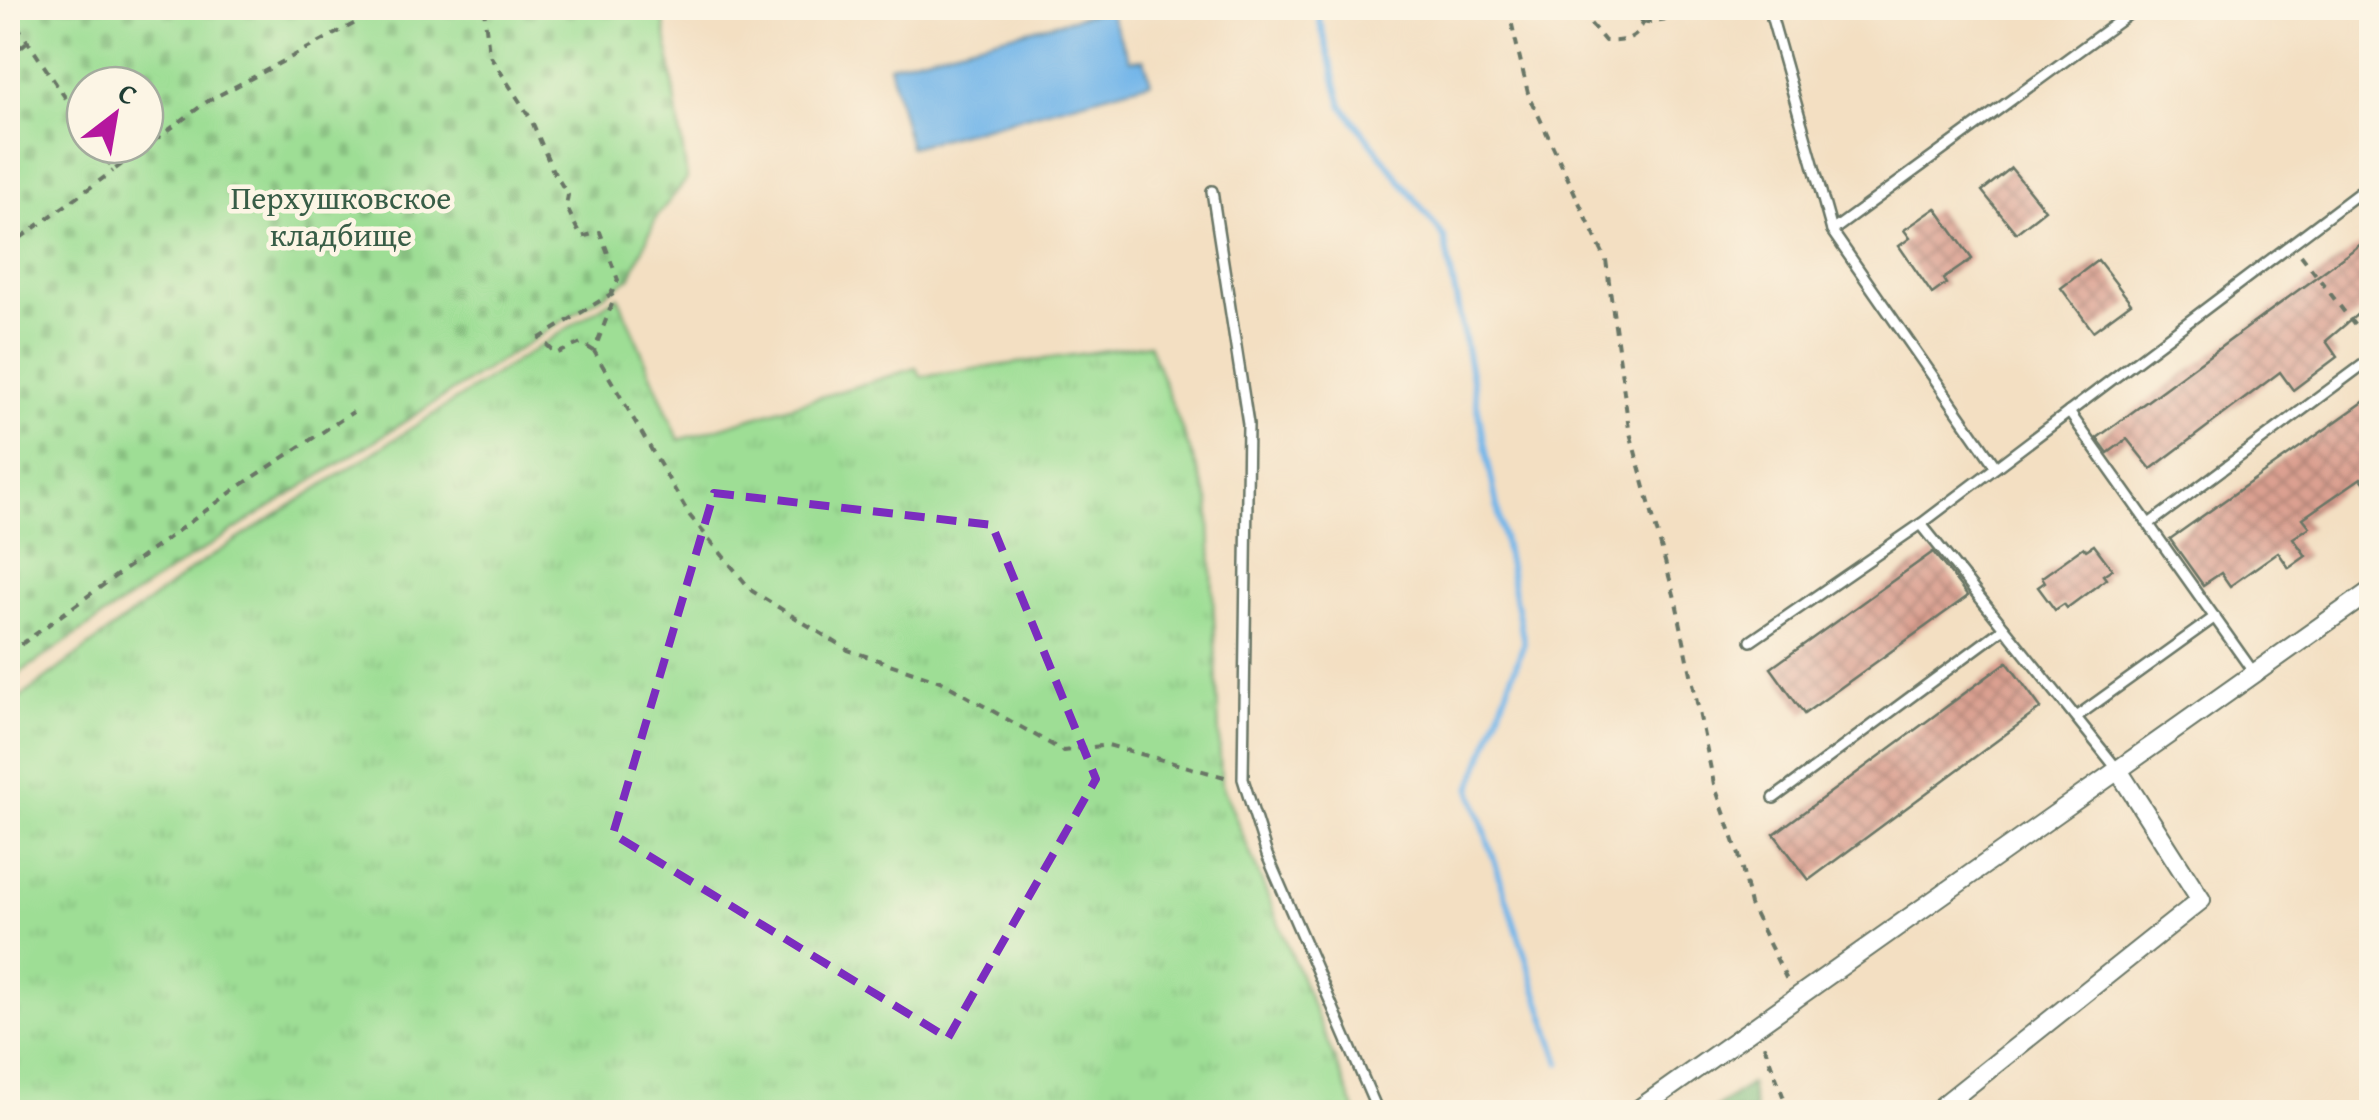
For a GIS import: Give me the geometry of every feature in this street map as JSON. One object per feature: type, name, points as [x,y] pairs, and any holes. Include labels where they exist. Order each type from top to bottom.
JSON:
[{"type":"street","points":[[1635,1112],[2372,590]]},
{"type":"street","points":[[1935,1112],[2201,900],[2118,770]]},
{"type":"lane","points":[[1768,8],[1832,231],[1996,467]]},
{"type":"lane","points":[[1832,231],[2137,8]]},
{"type":"lane","points":[[1751,640],[1921,524],[2372,183]]},
{"type":"lane","points":[[1212,192],[1248,424],[1243,779],[1266,855],[1378,1112]]},
{"type":"lane","points":[[2149,524],[2372,358]]},
{"type":"lane","points":[[2070,412],[2254,673]]},
{"type":"lane","points":[[1921,524],[2118,770]]},
{"type":"lane","points":[[2076,717],[2215,617]]},
{"type":"lane","points":[[1774,798],[2004,628]]},
{"type":"path","points":[[8,247],[208,101],[384,8]]},
{"type":"path","points":[[484,8],[489,54],[530,119],[568,194],[566,206],[581,237],[600,232],[618,280],[611,294],[540,338],[556,354],[581,343],[594,351],[690,516],[752,592],[848,650],[940,681],[1063,750],[1108,745],[1243,779]]},
{"type":"path","points":[[1508,8],[1528,92],[1606,260],[1630,429],[1676,602],[1714,784],[1739,855],[1750,905],[1796,998]]},
{"type":"path","points":[[1588,8],[1590,22],[1605,42],[1623,42],[1639,32],[1642,23],[1634,8]]},
{"type":"path","points":[[1642,23],[1729,8]]},
{"type":"path","points":[[8,12],[65,97]]},
{"type":"path","points":[[8,58],[28,41]]},
{"type":"path","points":[[111,165],[114,170]]},
{"type":"path","points":[[2292,244],[2372,348]]},
{"type":"path","points":[[594,351],[614,299],[611,294]]},
{"type":"path","points":[[8,654],[236,488],[353,412]]},
{"type":"path","points":[[1757,1026],[1789,1112]]},
{"type":"highlighted area","points":[[714,493],[992,525],[1096,779],[948,1038],[613,834]]},
{"type":"green space","name":"Перхушковское кладбище","points":[[8,8],[662,8],[687,179],[657,216],[630,278],[170,571],[8,681]]},
{"type":"green space","points":[[618,296],[679,440],[916,368],[921,377],[1149,344],[1209,500],[1221,782],[1356,1112],[8,1112],[8,707],[198,565]]},
{"type":"green space","points":[[1750,1084],[1755,1112],[1710,1112]]},
{"type":"water","points":[[1108,10],[1130,60],[1144,59],[1151,82],[910,147],[889,65]]},
{"type":"building","points":[[2011,168],[2045,210],[2016,233],[1982,191]]},
{"type":"building","points":[[1936,208],[1972,259],[1943,279],[1946,284],[1932,294],[1899,246],[1910,238],[1904,230]]},
{"type":"building","points":[[2372,236],[2372,302],[2326,341],[2337,357],[2293,390],[2280,372],[2151,469],[2127,439],[2108,453],[2097,438]]},
{"type":"building","points":[[2098,260],[2131,303],[2093,331],[2061,288]]},
{"type":"building","points":[[2372,396],[2372,493],[2361,478],[2303,518],[2310,527],[2293,538],[2306,556],[2289,568],[2278,552],[2230,586],[2221,573],[2203,585],[2170,539]]},
{"type":"building","points":[[2094,545],[2112,569],[2103,575],[2106,579],[2067,608],[2064,604],[2055,610],[2038,587],[2045,582],[2042,577],[2084,547],[2086,550]]},
{"type":"building","points":[[1933,552],[1968,596],[1804,714],[1771,668]]},
{"type":"building","points":[[2007,662],[2041,708],[1809,880],[1774,834]]},
{"type":"waterway","points":[[1316,8],[1342,105],[1444,237],[1524,643],[1471,789],[1560,1063]]}]
